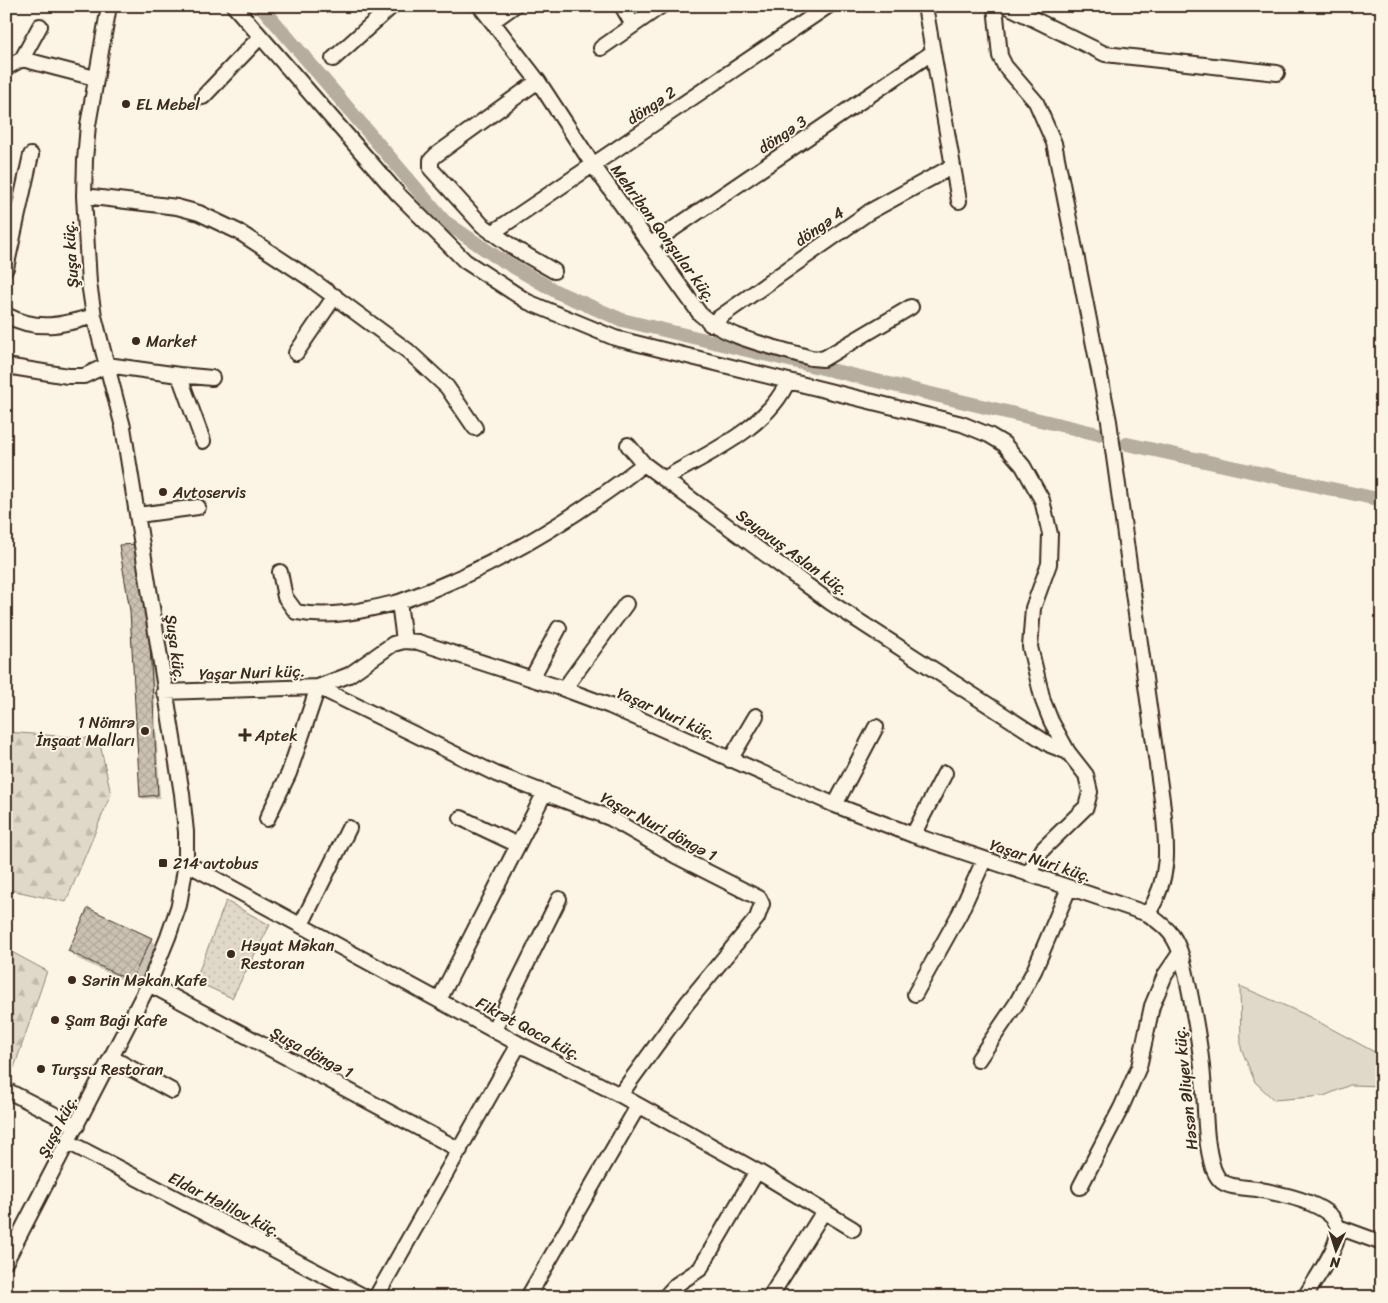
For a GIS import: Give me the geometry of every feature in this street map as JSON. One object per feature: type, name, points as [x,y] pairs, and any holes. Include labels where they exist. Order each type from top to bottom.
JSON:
[{"type":"street","name":"Şuşa küç.","points":[[7,1257],[77,1126],[149,984],[179,905],[186,863],[186,832],[182,794],[164,692],[138,515],[123,427],[94,316],[89,283],[84,196],[88,124],[109,6]]},
{"type":"street","points":[[234,6],[398,194],[465,261],[528,302],[615,338],[962,424],[989,435],[1004,444],[1023,466],[1042,500],[1050,534],[1049,564],[1033,608],[1030,647],[1043,701],[1051,721],[1068,752]]},
{"type":"street","points":[[333,59],[392,6]]},
{"type":"street","name":"Mehriban Qonşular küç.","points":[[480,6],[538,81],[593,165],[700,314],[710,324],[724,331],[812,358],[824,359],[911,307]]},
{"type":"street","points":[[493,21],[514,6]]},
{"type":"street","points":[[622,6],[633,25]]},
{"type":"street","points":[[601,48],[661,6]]},
{"type":"street","name":"döngə 2","points":[[492,233],[828,6]]},
{"type":"street","points":[[925,6],[959,201]]},
{"type":"street","points":[[996,6],[1000,56],[1004,66],[1036,102],[1054,143],[1109,421],[1162,800],[1167,853],[1159,896],[1148,914]]},
{"type":"street","points":[[1007,6],[1105,54],[1277,73]]},
{"type":"street","points":[[6,68],[22,59],[40,26]]},
{"type":"street","points":[[203,97],[260,37]]},
{"type":"street","name":"döngə 3","points":[[650,244],[933,52]]},
{"type":"street","points":[[22,59],[95,78]]},
{"type":"street","points":[[538,81],[431,160],[430,169],[482,225],[554,271]]},
{"type":"street","points":[[6,268],[8,250],[31,155]]},
{"type":"street","name":"döngə 4","points":[[710,324],[869,212],[953,166]]},
{"type":"street","points":[[84,196],[177,207],[200,213],[239,232],[334,296],[408,351],[447,387],[475,428]]},
{"type":"street","points":[[296,353],[334,296]]},
{"type":"street","points":[[6,315],[19,321],[59,326],[94,316]]},
{"type":"street","points":[[6,366],[68,376],[84,376],[107,365],[212,378]]},
{"type":"street","points":[[179,375],[203,441]]},
{"type":"street","points":[[664,479],[742,432],[778,402],[788,381]]},
{"type":"street","name":"Səyavuş Aslan küç.","points":[[628,445],[644,464],[831,603],[1050,745],[1068,752],[1086,775],[1090,792],[1086,806],[1043,849],[1028,874]]},
{"type":"street","points":[[280,572],[285,597],[296,612],[330,615],[357,612],[399,602],[437,589],[491,564],[541,534],[644,464]]},
{"type":"street","points":[[138,515],[198,507]]},
{"type":"street","points":[[399,602],[404,641]]},
{"type":"street","points":[[564,689],[626,604]]},
{"type":"street","points":[[532,678],[559,628]]},
{"type":"street","name":"Yaşar Nuri küç.","points":[[164,692],[318,687],[349,675],[393,644],[404,641],[418,642],[532,678],[610,706],[834,805],[913,835],[1148,914]]},
{"type":"street","points":[[267,818],[289,773],[318,687]]},
{"type":"street","name":"Yaşar Nuri döngə 1","points":[[318,687],[496,774],[610,818],[676,856],[759,898],[762,904],[757,918],[687,1003],[620,1095]]},
{"type":"street","points":[[730,760],[756,716]]},
{"type":"street","points":[[834,805],[876,727]]},
{"type":"street","points":[[913,835],[945,773]]},
{"type":"street","points":[[439,1000],[545,792]]},
{"type":"street","points":[[461,818],[518,845]]},
{"type":"street","points":[[301,925],[349,828]]},
{"type":"street","points":[[915,994],[960,913],[984,860]]},
{"type":"street","name":"Fikrət Qoca küç.","points":[[186,863],[520,1044],[620,1095],[757,1171],[853,1229]]},
{"type":"street","points":[[978,1060],[1016,1004],[1034,971],[1069,888]]},
{"type":"street","points":[[494,1030],[559,899]]},
{"type":"street","name":"Həsən Əliyev küç.","points":[[1148,914],[1170,933],[1180,953],[1200,1046],[1204,1125],[1208,1150],[1215,1174],[1221,1181],[1232,1186],[1261,1190],[1310,1203],[1324,1210],[1335,1219],[1338,1227]]},
{"type":"street","points":[[1080,1187],[1140,1067],[1152,1006],[1165,976],[1180,953]]},
{"type":"street","name":"Şuşa döngə 1","points":[[149,984],[460,1150]]},
{"type":"street","points":[[376,1297],[520,1044]]},
{"type":"street","points":[[112,1058],[172,1091]]},
{"type":"street","points":[[6,1090],[77,1126]]},
{"type":"street","points":[[528,1297],[638,1106]]},
{"type":"street","name":"Eldar Həlilov küç.","points":[[68,1142],[366,1297]]},
{"type":"street","points":[[665,1297],[676,1285],[700,1268],[757,1171]]},
{"type":"street","points":[[770,1297],[824,1211]]},
{"type":"street","points":[[1305,1297],[1336,1242],[1338,1227],[1382,1243]]},
{"type":"green space","points":[[6,732],[99,739],[111,794],[66,902],[6,889]]},
{"type":"green space","points":[[226,901],[270,925],[232,998],[195,981]]},
{"type":"green space","points":[[6,949],[47,971],[14,1068],[6,1066]]},
{"type":"green space","points":[[1240,986],[1304,1014],[1382,1056],[1382,1086],[1350,1085],[1324,1096],[1274,1100],[1255,1082],[1241,1048]]},
{"type":"building","points":[[139,544],[148,607],[158,795],[140,797],[130,611],[119,545]]},
{"type":"building","points":[[88,908],[152,938],[131,981],[68,951]]},
{"type":"waterway","points":[[261,6],[444,221],[495,256],[557,292],[622,320],[1098,434]]},
{"type":"waterway","points":[[1127,444],[1382,500]]},
{"type":"place","name":"EL Mebel","points":[[126,104]]},
{"type":"place","name":"Market","points":[[136,341]]},
{"type":"place","name":"Avtoservis","points":[[163,492]]},
{"type":"place","name":"1 Nömrə İnşaat Malları","points":[[145,731]]},
{"type":"place","name":"Aptek","points":[[245,735]]},
{"type":"place","name":"214 avtobus","points":[[163,863]]},
{"type":"place","name":"Həyat Məkan Restoran","points":[[231,954]]},
{"type":"place","name":"Sərin Məkan Kafe","points":[[72,980]]},
{"type":"place","name":"Şam Bağı Kafe","points":[[55,1020]]},
{"type":"place","name":"Turşsu Restoran","points":[[41,1069]]}]
